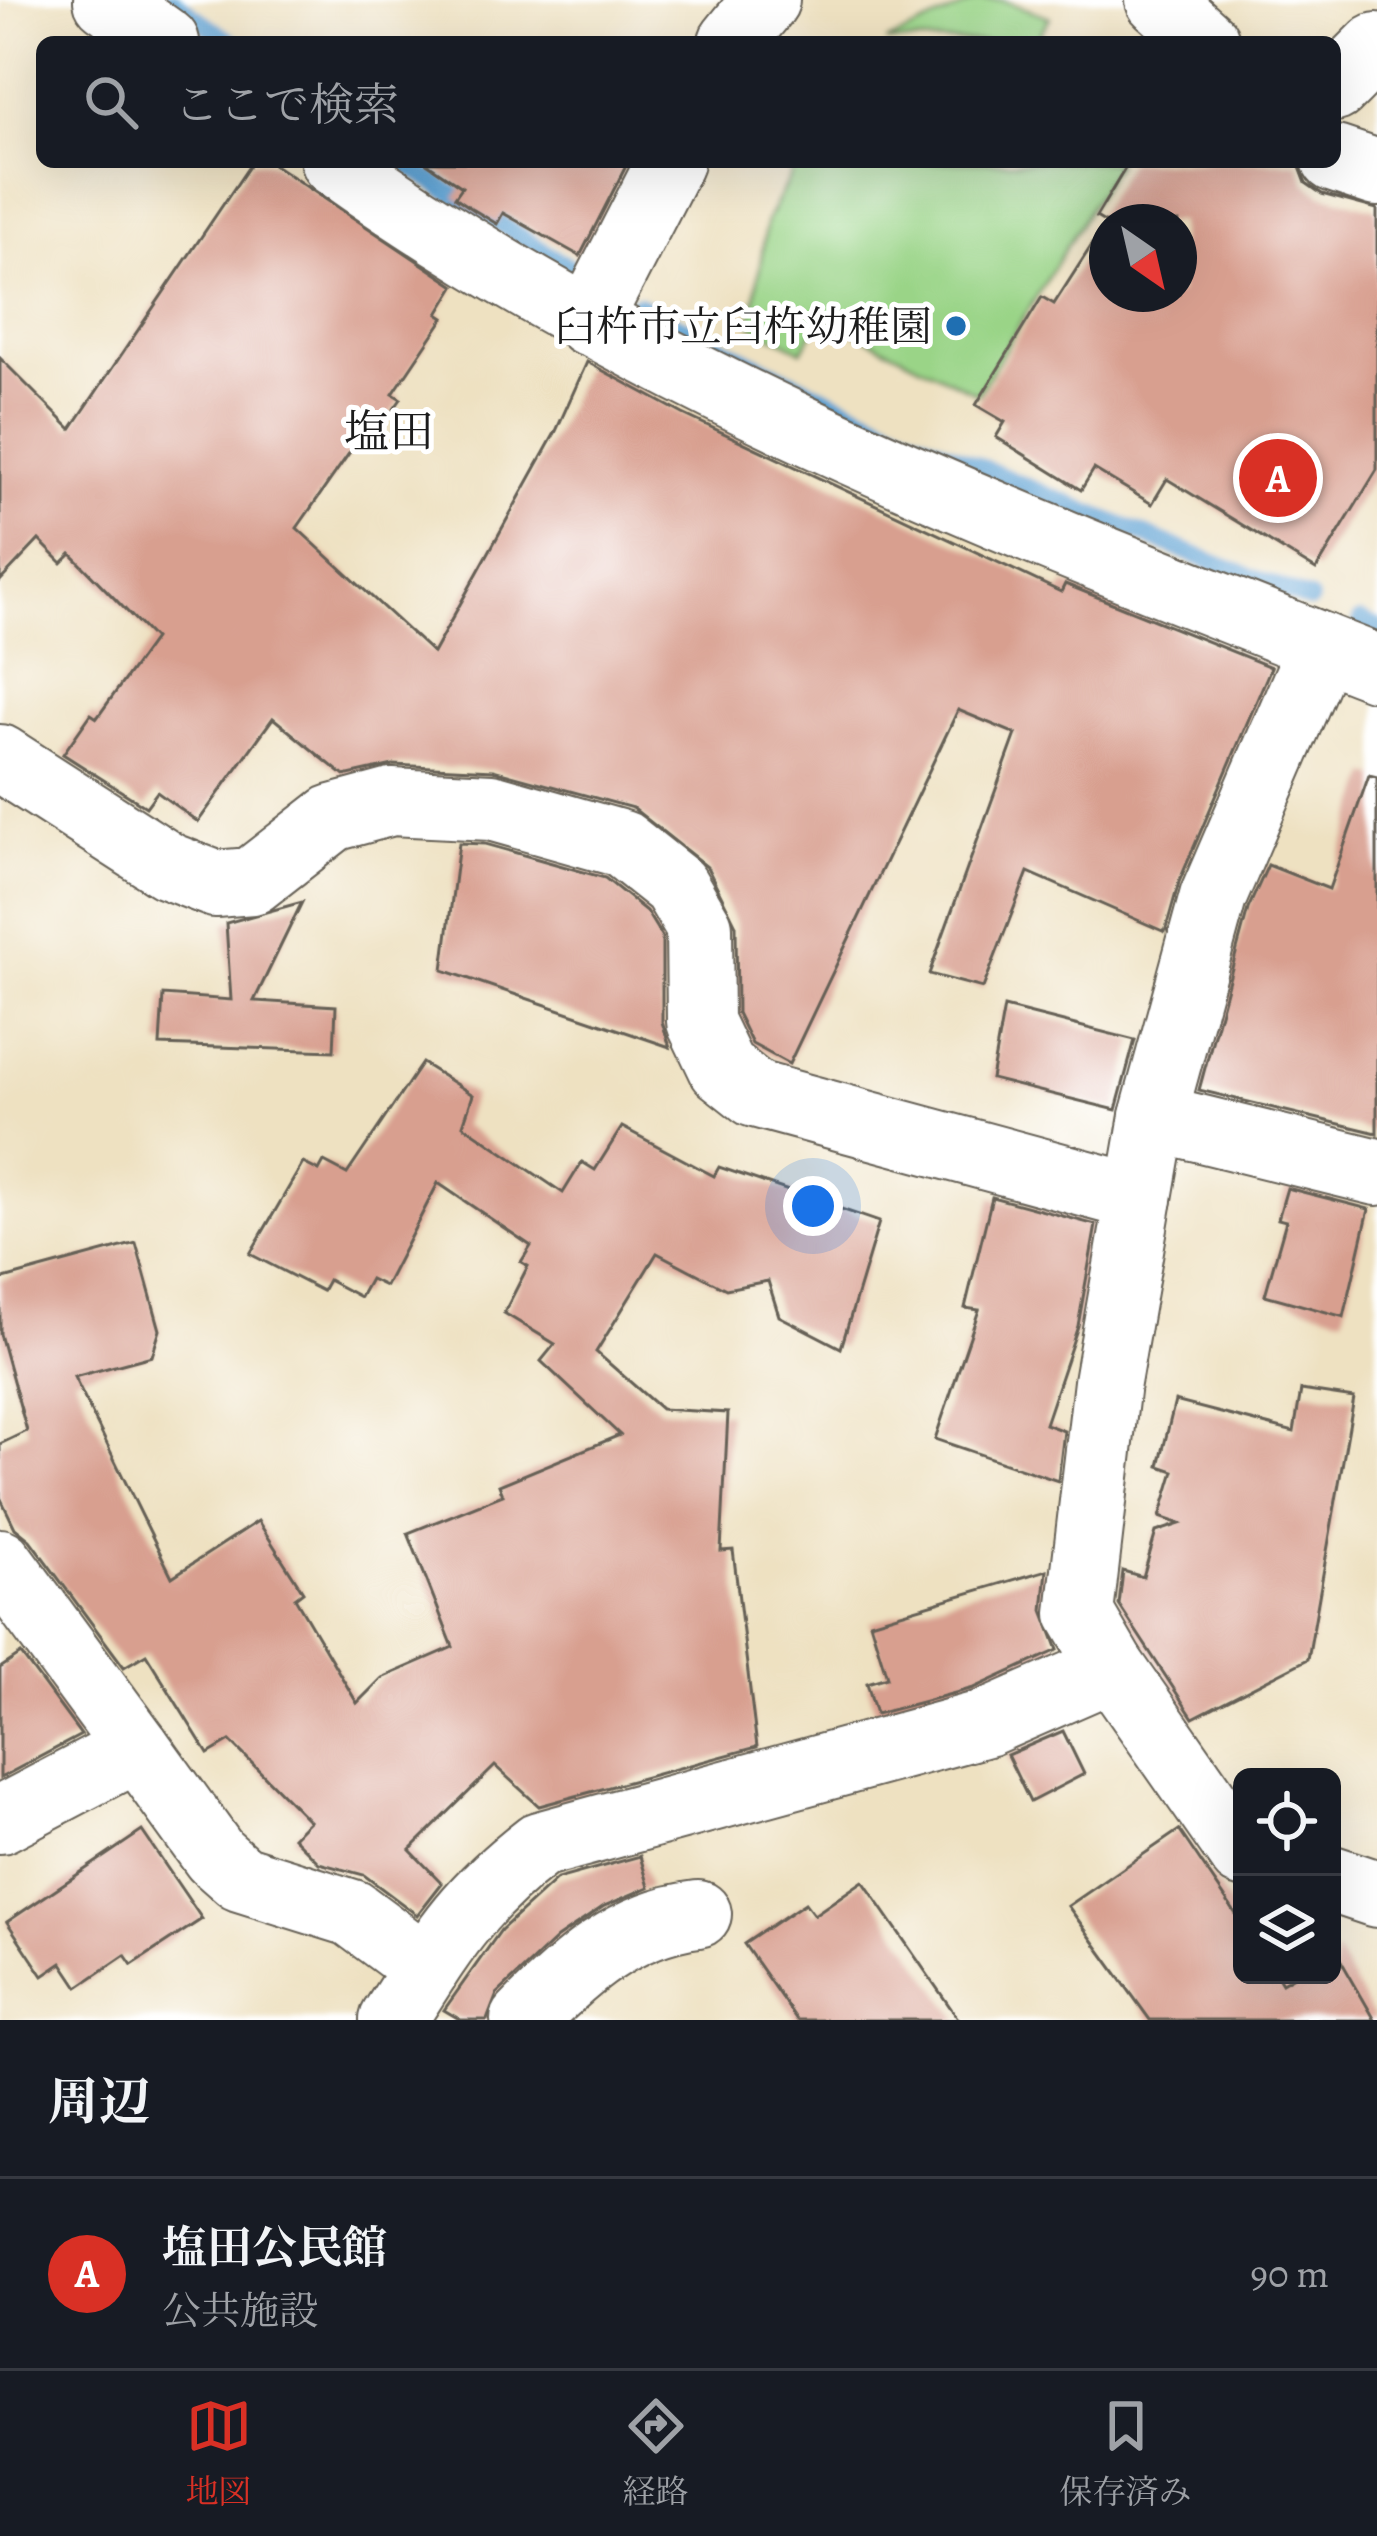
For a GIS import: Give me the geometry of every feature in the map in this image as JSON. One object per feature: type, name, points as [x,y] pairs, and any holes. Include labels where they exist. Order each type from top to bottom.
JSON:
[{"type":"street","points":[[106,0],[157,36]]},
{"type":"street","points":[[737,36],[766,0]]},
{"type":"street","points":[[1159,0],[1199,36]]},
{"type":"street","points":[[1341,82],[1377,46]]},
{"type":"street","points":[[1341,161],[1377,172]]},
{"type":"street","points":[[344,168],[588,322],[771,413],[993,512],[1349,657],[1213,897],[1153,1117],[1107,1382],[1080,1613],[1112,1668],[1233,1841]]},
{"type":"street","points":[[588,322],[667,168]]},
{"type":"street","points":[[0,758],[168,866],[215,884],[252,881],[333,818],[392,802],[491,807],[622,844],[675,886],[699,927],[700,1022],[722,1068],[755,1094],[1139,1198]]},
{"type":"street","points":[[1153,1117],[1377,1172]]},
{"type":"street","points":[[0,1562],[215,1856],[240,1878],[352,1913],[410,1994],[483,1888],[539,1845],[986,1723],[1112,1668]]},
{"type":"street","points":[[0,1820],[137,1748]]},
{"type":"street","points":[[1341,1882],[1377,1894]]},
{"type":"street","points":[[525,2020],[576,1967],[629,1933],[665,1918],[698,1914]]},
{"type":"green space","points":[[979,0],[1002,0],[1050,17],[1039,36],[899,36]]},
{"type":"green space","points":[[795,168],[1113,168],[978,394],[822,316],[802,351],[751,325],[767,220]]},
{"type":"building","points":[[248,168],[279,168],[455,286],[438,314],[444,318],[393,394],[401,399],[368,446],[359,439],[297,528],[433,653],[556,431],[587,362],[683,414],[1061,592],[1065,584],[1271,667],[1179,882],[1165,932],[1028,872],[983,988],[929,974],[1016,734],[958,710],[789,1064],[752,1044],[737,1013],[736,925],[707,867],[633,808],[493,770],[393,765],[344,776],[273,718],[198,822],[157,792],[146,807],[63,754],[91,714],[97,718],[154,639],[71,554],[62,563],[39,540],[0,581],[0,358],[71,429]]},
{"type":"building","points":[[434,168],[625,168],[580,256],[503,213],[497,224],[455,197],[462,187]]},
{"type":"building","points":[[1125,168],[1300,168],[1306,183],[1322,194],[1377,209],[1377,470],[1316,570],[1167,479],[1152,504],[1094,469],[1081,490],[996,437],[1005,422],[976,405],[1042,297],[1054,304],[1089,249],[1089,312],[1197,312],[1197,204],[1104,204]]},
{"type":"building","points":[[1369,775],[1377,777],[1377,1133],[1199,1090],[1248,909],[1268,865],[1329,889]]},
{"type":"building","points":[[459,843],[485,844],[605,878],[646,911],[662,937],[662,1022],[670,1047],[443,970]]},
{"type":"building","points":[[302,902],[254,1001],[336,1006],[334,1051],[160,1045],[163,995],[231,1000],[226,923]]},
{"type":"building","points":[[1004,1007],[1135,1040],[1116,1110],[991,1079]]},
{"type":"building","points":[[422,1063],[473,1095],[463,1125],[563,1193],[582,1162],[595,1170],[622,1127],[714,1176],[719,1167],[879,1222],[841,1348],[779,1316],[768,1281],[726,1289],[657,1253],[596,1352],[661,1409],[728,1413],[721,1551],[733,1550],[757,1747],[539,1806],[495,1766],[410,1850],[442,1883],[417,1915],[364,1875],[319,1863],[293,1837],[309,1821],[230,1741],[208,1754],[146,1654],[124,1667],[30,1540],[15,1528],[0,1497],[0,1444],[27,1431],[0,1334],[0,1280],[136,1243],[160,1330],[152,1356],[74,1377],[172,1577],[258,1521],[303,1592],[295,1598],[357,1703],[382,1678],[453,1647],[408,1533],[503,1495],[499,1485],[620,1435],[541,1361],[555,1344],[504,1313],[528,1266],[521,1262],[531,1246],[438,1183],[385,1286],[370,1279],[360,1297],[328,1280],[322,1291],[250,1254],[303,1163],[319,1171],[324,1162],[347,1174]]},
{"type":"building","points":[[1287,1188],[1369,1209],[1344,1317],[1265,1295],[1286,1221],[1278,1219]]},
{"type":"building","points":[[992,1197],[1096,1225],[1078,1326],[1045,1424],[1064,1431],[1058,1481],[935,1439],[979,1310],[965,1308]]},
{"type":"building","points":[[1301,1390],[1354,1398],[1308,1659],[1193,1718],[1119,1605],[1123,1571],[1143,1577],[1156,1532],[1180,1524],[1160,1517],[1174,1471],[1159,1466],[1175,1401],[1294,1432]]},
{"type":"building","points":[[1047,1570],[1043,1610],[1058,1650],[974,1688],[876,1714],[867,1683],[887,1677],[870,1622]]},
{"type":"building","points":[[21,1654],[81,1735],[0,1778],[0,1668]]},
{"type":"building","points":[[1063,1731],[1084,1774],[1030,1802],[1007,1755]]},
{"type":"building","points":[[1179,1830],[1233,1910],[1233,1984],[1341,1984],[1341,1961],[1375,2020],[1150,2020],[1068,1906]]},
{"type":"building","points":[[142,1831],[202,1919],[132,1965],[125,1955],[78,1987],[62,1963],[43,1976],[7,1922]]},
{"type":"building","points":[[640,1856],[649,1887],[604,1906],[557,1938],[497,1994],[487,2020],[461,2020],[444,2010],[501,1930],[557,1879]]},
{"type":"building","points":[[863,1881],[959,2020],[797,2020],[744,1944],[805,1903],[814,1915]]},
{"type":"waterway","points":[[171,0],[222,36]]},
{"type":"waterway","points":[[412,168],[577,272]]},
{"type":"waterway","points":[[637,304],[969,462],[1310,600]]},
{"type":"waterway","points":[[1361,621],[1377,628]]},
{"type":"place","name":"臼杵市立臼杵幼稚園","points":[[956,326]]},
{"type":"place","name":"塩田公民館","points":[[1278,478]]},
{"type":"district","name":"塩田","points":[[389,431]]}]
